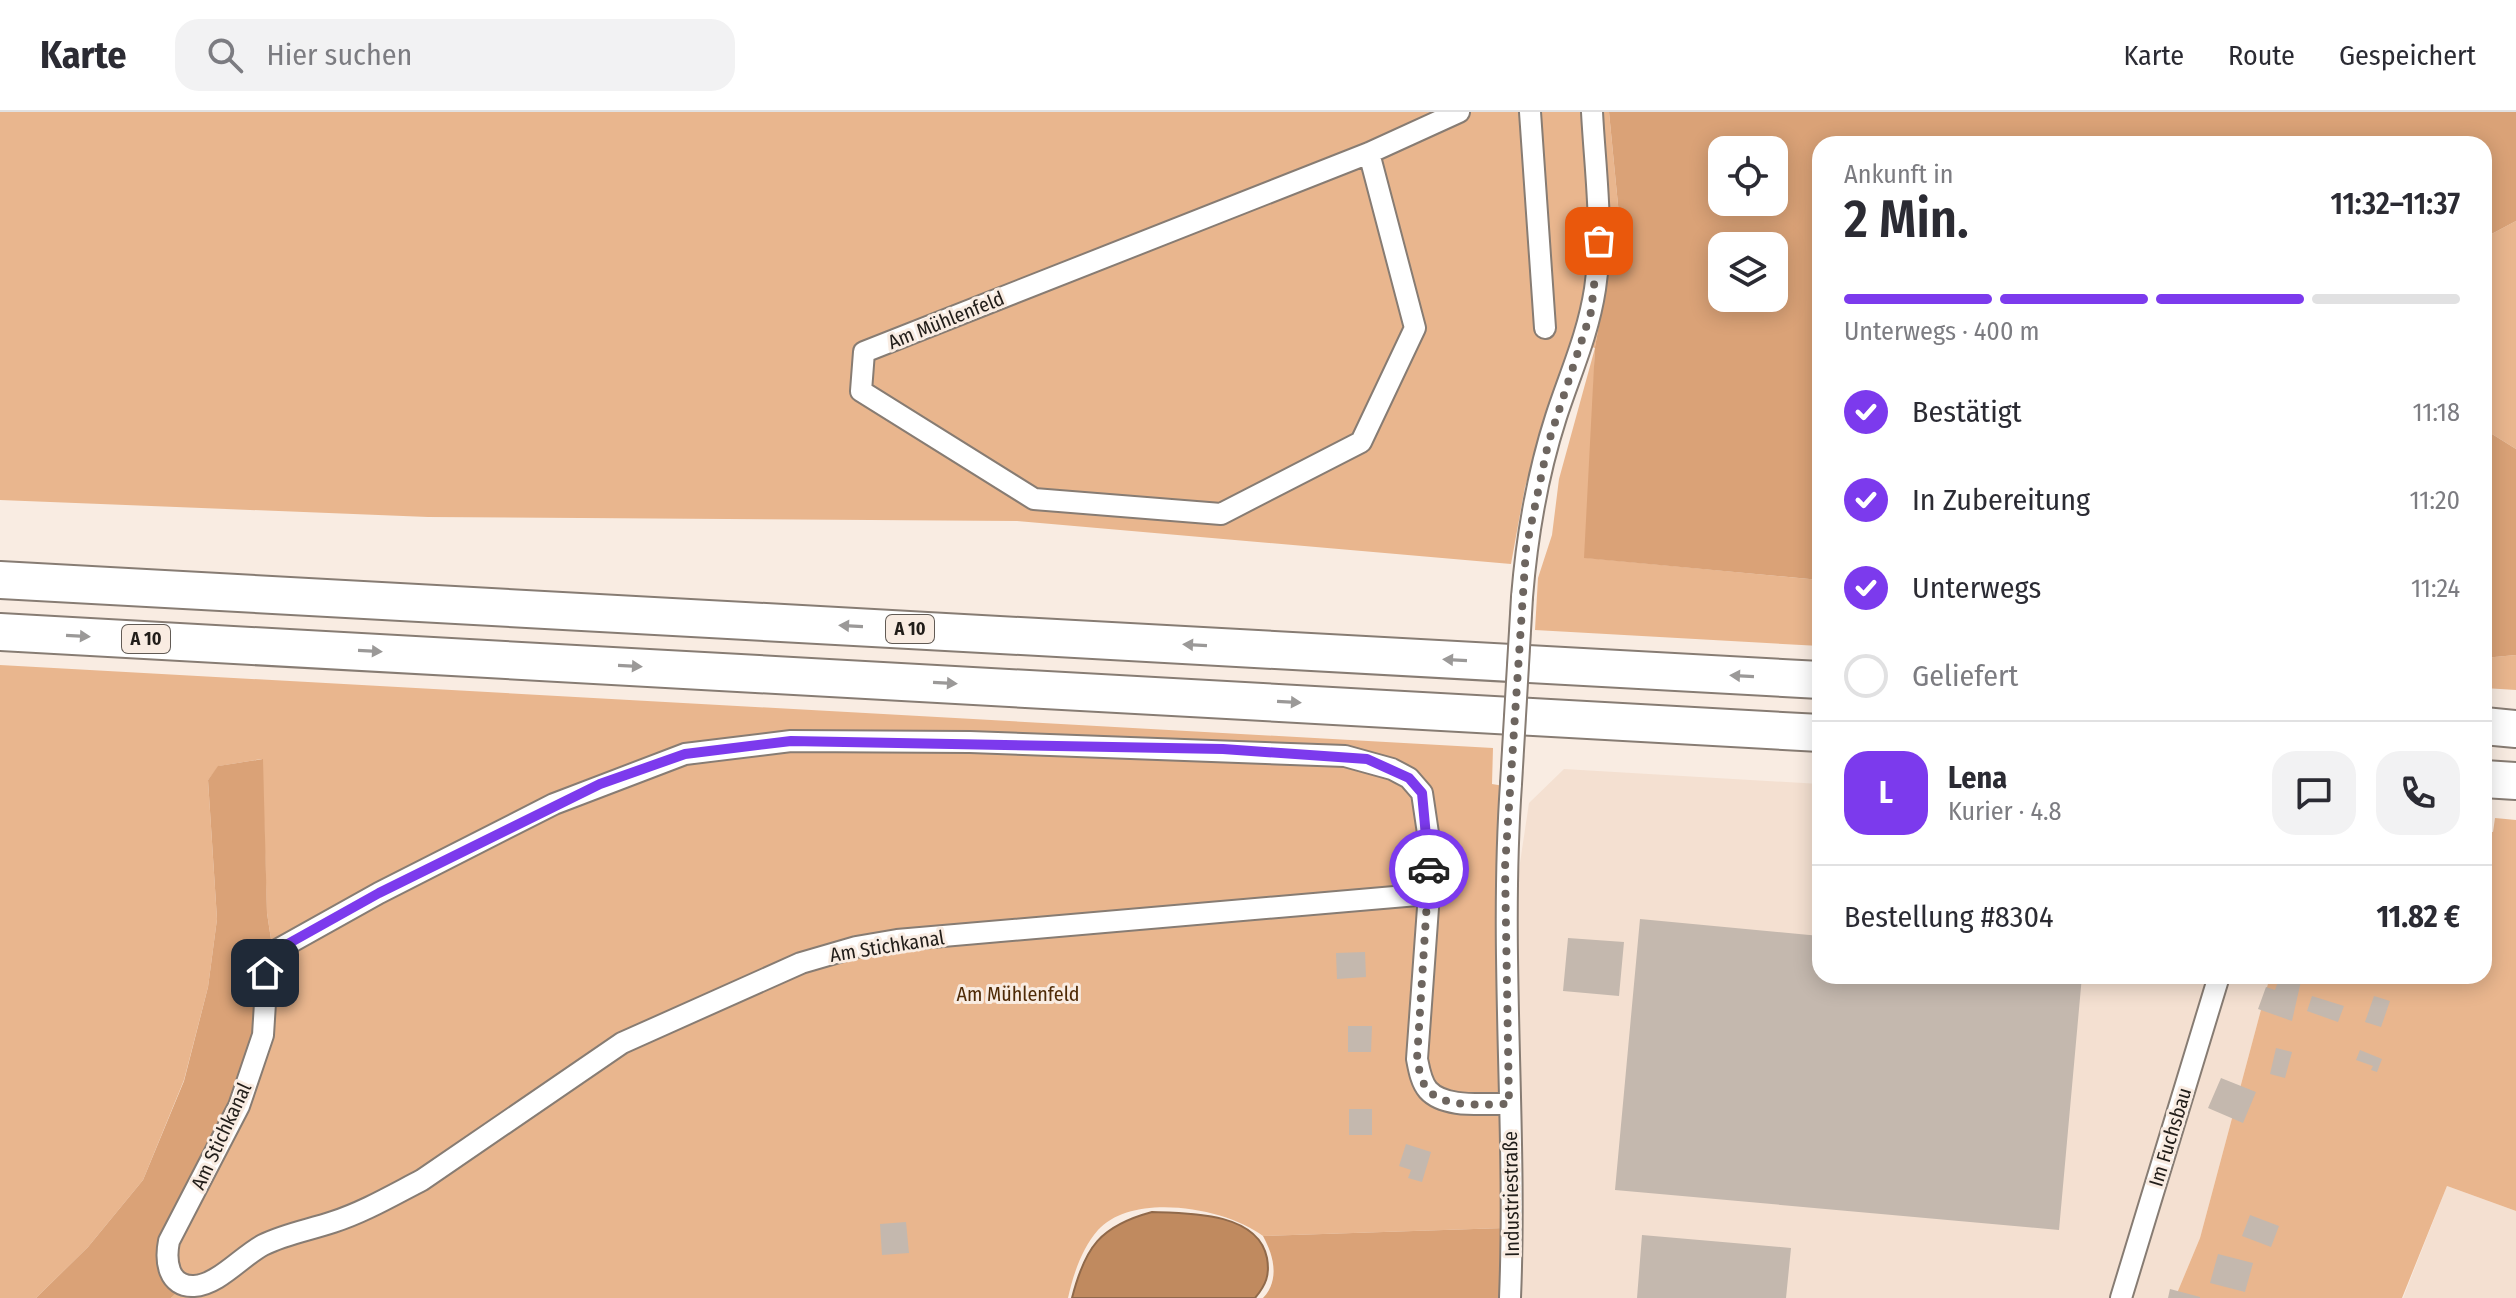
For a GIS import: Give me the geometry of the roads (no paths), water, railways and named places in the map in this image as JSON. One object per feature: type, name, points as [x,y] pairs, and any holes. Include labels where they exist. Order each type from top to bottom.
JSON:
[{"type":"highway","name":"A 10","points":[[0,580],[1812,680]]},
{"type":"highway","name":"A 10","points":[[0,632],[1812,733]]},
{"type":"highway","points":[[2492,727],[2516,729]]},
{"type":"highway","points":[[2492,780],[2516,781]]},
{"type":"street","name":"Am Mühlenfeld","points":[[1369,153],[1415,328],[1361,442],[1221,514],[1034,499],[861,391],[864,352],[1369,153],[1459,112]]},
{"type":"street","points":[[1530,112],[1545,328]]},
{"type":"street","name":"Industriestraße","points":[[1510,1298],[1513,1185],[1505,867],[1522,597],[1530,518],[1538,482],[1556,416],[1584,341],[1596,287],[1599,223],[1592,112]]},
{"type":"street","name":"Am Stichkanal","points":[[1429,894],[897,940],[828,954],[622,1043],[445,1165],[390,1197],[346,1217],[267,1243],[205,1284],[183,1284],[174,1280],[169,1271],[166,1257],[169,1241],[224,1139],[263,1035],[268,955],[379,893],[554,804],[685,754],[791,741],[970,742],[1223,749],[1367,759],[1409,778],[1422,793],[1429,840],[1429,894],[1417,1059],[1421,1076],[1428,1091],[1448,1100],[1509,1104]]},
{"type":"street","name":"Im Fuchsbau","points":[[2121,1298],[2217,984]]}]
